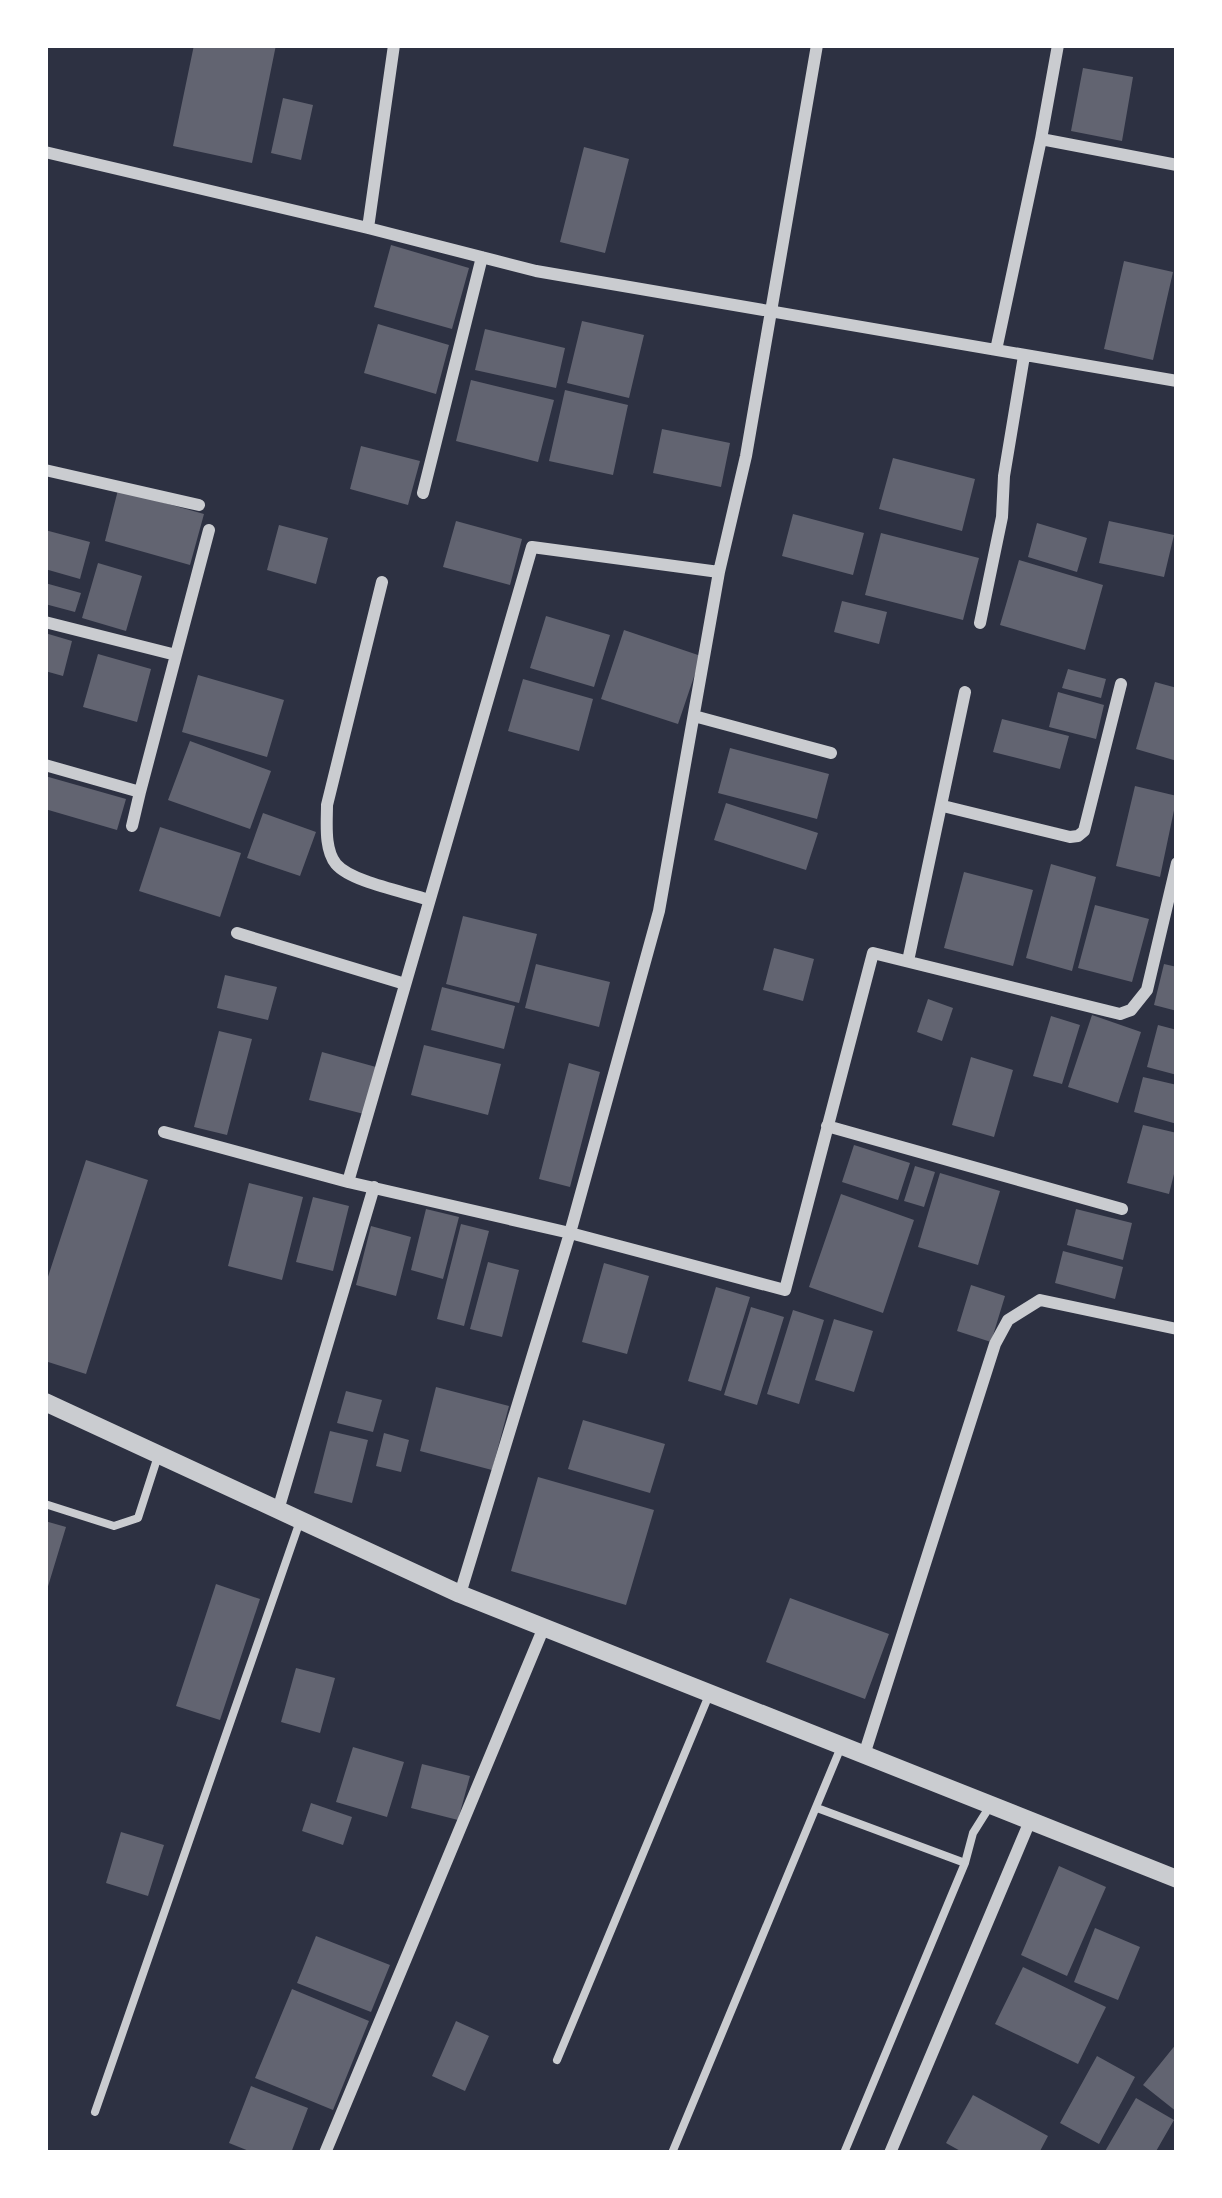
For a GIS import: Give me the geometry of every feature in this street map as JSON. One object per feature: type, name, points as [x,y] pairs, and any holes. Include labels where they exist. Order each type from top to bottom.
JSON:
[{"type":"street","points":[[368,228],[394,45]]},
{"type":"street","points":[[460,1594],[570,1233],[659,911],[818,45]]},
{"type":"street","points":[[996,350],[1058,45]]},
{"type":"street","points":[[1041,139],[1177,165]]},
{"type":"street","points":[[45,152],[536,272],[1177,381]]},
{"type":"street","points":[[422,493],[482,257]]},
{"type":"street","points":[[980,623],[1002,517],[1024,356]]},
{"type":"street","points":[[45,470],[199,505]]},
{"type":"street","points":[[132,826],[209,530]]},
{"type":"street","points":[[348,1182],[532,547],[719,572]]},
{"type":"street","points":[[382,582],[327,805],[327,836],[333,861],[349,874],[429,900]]},
{"type":"street","points":[[45,622],[176,655]]},
{"type":"street","points":[[943,806],[1078,836],[1084,831],[1121,684]]},
{"type":"street","points":[[908,961],[965,692]]},
{"type":"street","points":[[694,716],[831,753]]},
{"type":"street","points":[[45,765],[140,792]]},
{"type":"street","points":[[164,1132],[785,1290],[873,953],[1120,1014],[1131,1010],[1147,989],[1177,863]]},
{"type":"street","points":[[238,933],[405,984]]},
{"type":"street","points":[[827,1126],[1122,1210]]},
{"type":"street","points":[[278,1510],[374,1187]]},
{"type":"street","points":[[864,1754],[995,1344],[1008,1320],[1040,1300],[1177,1328]]},
{"type":"street","points":[[45,1402],[460,1594],[1177,1879]]},
{"type":"street","points":[[325,2153],[544,1627]]},
{"type":"street","points":[[890,2153],[1030,1821]]},
{"type":"lane","points":[[45,1504],[114,1526],[138,1518],[158,1455]]},
{"type":"lane","points":[[95,2112],[300,1520]]},
{"type":"lane","points":[[556,2060],[710,1694]]},
{"type":"lane","points":[[672,2153],[842,1746]]},
{"type":"lane","points":[[844,2153],[965,1863],[973,1833],[991,1805]]},
{"type":"lane","points":[[817,1808],[965,1863]]},
{"type":"building","points":[[194,45],[276,45],[252,163],[173,146]]},
{"type":"building","points":[[1083,68],[1133,77],[1122,141],[1071,131]]},
{"type":"building","points":[[283,98],[313,105],[301,160],[271,153]]},
{"type":"building","points":[[584,147],[629,159],[605,253],[560,242]]},
{"type":"building","points":[[391,245],[469,268],[452,329],[374,307]]},
{"type":"building","points":[[1124,261],[1173,272],[1153,360],[1104,349]]},
{"type":"building","points":[[582,321],[644,335],[629,398],[567,383]]},
{"type":"building","points":[[378,324],[449,345],[436,394],[364,373]]},
{"type":"building","points":[[485,329],[565,348],[556,388],[475,370]]},
{"type":"building","points":[[471,380],[554,400],[538,462],[456,441]]},
{"type":"building","points":[[565,390],[628,405],[613,475],[549,461]]},
{"type":"building","points":[[662,429],[730,443],[721,487],[653,473]]},
{"type":"building","points":[[361,446],[420,461],[408,505],[350,489]]},
{"type":"building","points":[[893,458],[975,479],[962,531],[879,509]]},
{"type":"building","points":[[118,490],[204,514],[190,565],[105,541]]},
{"type":"building","points":[[793,514],[864,533],[853,575],[782,556]]},
{"type":"building","points":[[456,521],[522,539],[510,585],[443,567]]},
{"type":"building","points":[[1109,521],[1174,535],[1164,577],[1099,563]]},
{"type":"building","points":[[1037,523],[1087,538],[1077,572],[1028,557]]},
{"type":"building","points":[[279,525],[328,538],[316,584],[267,570]]},
{"type":"building","points":[[45,530],[90,542],[80,579],[45,569]]},
{"type":"building","points":[[881,533],[979,558],[963,620],[865,595]]},
{"type":"building","points":[[1019,560],[1103,585],[1085,650],[1000,625]]},
{"type":"building","points":[[98,563],[142,576],[126,631],[82,618]]},
{"type":"building","points":[[45,583],[81,593],[75,612],[45,604]]},
{"type":"building","points":[[842,601],[887,612],[879,644],[834,632]]},
{"type":"building","points":[[546,616],[610,635],[594,687],[530,668]]},
{"type":"building","points":[[624,630],[701,656],[678,724],[601,699]]},
{"type":"building","points":[[45,633],[72,641],[63,676],[45,671]]},
{"type":"building","points":[[98,654],[151,669],[137,722],[83,707]]},
{"type":"building","points":[[1068,669],[1106,679],[1101,698],[1062,688]]},
{"type":"building","points":[[198,675],[284,700],[267,757],[182,732]]},
{"type":"building","points":[[523,679],[593,699],[579,751],[508,731]]},
{"type":"building","points":[[1155,682],[1177,688],[1177,761],[1136,749]]},
{"type":"building","points":[[1058,692],[1104,705],[1096,739],[1049,727]]},
{"type":"building","points":[[1002,719],[1069,736],[1060,769],[993,752]]},
{"type":"building","points":[[190,741],[271,771],[250,829],[168,800]]},
{"type":"building","points":[[730,748],[829,774],[817,819],[718,793]]},
{"type":"building","points":[[45,776],[126,799],[117,830],[45,809]]},
{"type":"building","points":[[1135,786],[1177,796],[1160,877],[1116,866]]},
{"type":"building","points":[[726,803],[818,833],[806,870],[714,840]]},
{"type":"building","points":[[263,813],[316,832],[300,876],[247,858]]},
{"type":"building","points":[[160,827],[241,853],[220,917],[139,891]]},
{"type":"building","points":[[1051,864],[1096,877],[1072,971],[1026,958]]},
{"type":"building","points":[[964,872],[1033,890],[1013,966],[944,948]]},
{"type":"building","points":[[1095,905],[1149,919],[1132,982],[1078,968]]},
{"type":"building","points":[[463,916],[537,934],[519,1003],[446,984]]},
{"type":"building","points":[[774,948],[814,959],[803,1001],[763,990]]},
{"type":"building","points":[[536,964],[610,982],[599,1027],[525,1008]]},
{"type":"building","points":[[1164,964],[1177,967],[1177,1011],[1154,1005]]},
{"type":"building","points":[[225,975],[277,987],[268,1020],[217,1008]]},
{"type":"building","points":[[442,987],[515,1006],[504,1049],[431,1030]]},
{"type":"building","points":[[928,999],[953,1008],[942,1041],[917,1032]]},
{"type":"building","points":[[1092,1015],[1141,1032],[1118,1103],[1068,1087]]},
{"type":"building","points":[[1051,1016],[1080,1025],[1062,1084],[1033,1076]]},
{"type":"building","points":[[1158,1025],[1177,1030],[1177,1075],[1147,1067]]},
{"type":"building","points":[[219,1031],[252,1039],[227,1135],[194,1127]]},
{"type":"building","points":[[424,1045],[501,1064],[488,1115],[411,1095]]},
{"type":"building","points":[[322,1052],[376,1067],[364,1114],[309,1100]]},
{"type":"building","points":[[971,1057],[1013,1070],[994,1137],[952,1125]]},
{"type":"building","points":[[569,1063],[600,1072],[570,1187],[539,1179]]},
{"type":"building","points":[[1143,1077],[1177,1085],[1177,1124],[1134,1112]]},
{"type":"building","points":[[1143,1125],[1177,1133],[1177,1162],[1169,1194],[1127,1183]]},
{"type":"building","points":[[854,1145],[910,1163],[898,1200],[842,1182]]},
{"type":"building","points":[[86,1160],[148,1180],[86,1374],[45,1361],[45,1286]]},
{"type":"building","points":[[915,1166],[935,1172],[924,1207],[904,1201]]},
{"type":"building","points":[[940,1173],[1000,1191],[978,1265],[918,1247]]},
{"type":"building","points":[[249,1183],[303,1197],[282,1280],[228,1266]]},
{"type":"building","points":[[841,1194],[914,1220],[883,1313],[809,1287]]},
{"type":"building","points":[[313,1197],[349,1206],[333,1271],[296,1262]]},
{"type":"building","points":[[426,1209],[459,1217],[443,1279],[411,1270]]},
{"type":"building","points":[[1076,1209],[1132,1223],[1123,1260],[1067,1245]]},
{"type":"building","points":[[461,1224],[489,1231],[464,1326],[437,1319]]},
{"type":"building","points":[[371,1226],[411,1237],[396,1296],[356,1285]]},
{"type":"building","points":[[1063,1251],[1123,1267],[1115,1299],[1055,1283]]},
{"type":"building","points":[[488,1262],[519,1270],[502,1337],[470,1329]]},
{"type":"building","points":[[604,1263],[649,1276],[627,1354],[582,1342]]},
{"type":"building","points":[[971,1285],[1005,1296],[991,1342],[957,1331]]},
{"type":"building","points":[[716,1287],[750,1297],[721,1391],[688,1381]]},
{"type":"building","points":[[751,1307],[784,1317],[757,1405],[724,1395]]},
{"type":"building","points":[[793,1310],[824,1320],[799,1404],[767,1394]]},
{"type":"building","points":[[834,1319],[873,1331],[854,1392],[815,1380]]},
{"type":"building","points":[[436,1387],[509,1406],[492,1470],[420,1451]]},
{"type":"building","points":[[346,1391],[382,1400],[373,1432],[337,1423]]},
{"type":"building","points":[[583,1420],[665,1444],[650,1493],[568,1469]]},
{"type":"building","points":[[330,1431],[368,1440],[352,1503],[314,1493]]},
{"type":"building","points":[[384,1433],[409,1440],[401,1472],[376,1466]]},
{"type":"building","points":[[538,1477],[654,1510],[626,1605],[511,1571]]},
{"type":"building","points":[[45,1521],[66,1527],[46,1593],[45,1593]]},
{"type":"building","points":[[216,1584],[260,1599],[220,1720],[176,1706]]},
{"type":"building","points":[[790,1598],[889,1634],[865,1699],[766,1662]]},
{"type":"building","points":[[296,1668],[335,1678],[320,1733],[281,1722]]},
{"type":"building","points":[[353,1747],[404,1762],[387,1817],[336,1802]]},
{"type":"building","points":[[422,1764],[470,1776],[458,1820],[411,1808]]},
{"type":"building","points":[[311,1803],[352,1817],[343,1845],[302,1831]]},
{"type":"building","points":[[121,1832],[164,1845],[148,1896],[106,1883]]},
{"type":"building","points":[[1059,1866],[1106,1887],[1067,1976],[1021,1955]]},
{"type":"building","points":[[1095,1928],[1140,1947],[1118,2000],[1074,1982]]},
{"type":"building","points":[[316,1936],[390,1965],[371,2012],[297,1983]]},
{"type":"building","points":[[1023,1967],[1106,2007],[1078,2064],[995,2024]]},
{"type":"building","points":[[292,1989],[369,2021],[333,2110],[255,2078]]},
{"type":"building","points":[[456,2021],[489,2036],[465,2091],[432,2076]]},
{"type":"building","points":[[1177,2043],[1177,2112],[1143,2085]]},
{"type":"building","points":[[1097,2056],[1135,2077],[1099,2144],[1060,2123]]},
{"type":"building","points":[[251,2086],[308,2108],[291,2153],[254,2153],[229,2143]]},
{"type":"building","points":[[973,2095],[1048,2136],[1039,2153],[964,2153],[946,2143]]},
{"type":"building","points":[[1136,2098],[1174,2120],[1155,2153],[1104,2153]]}]
